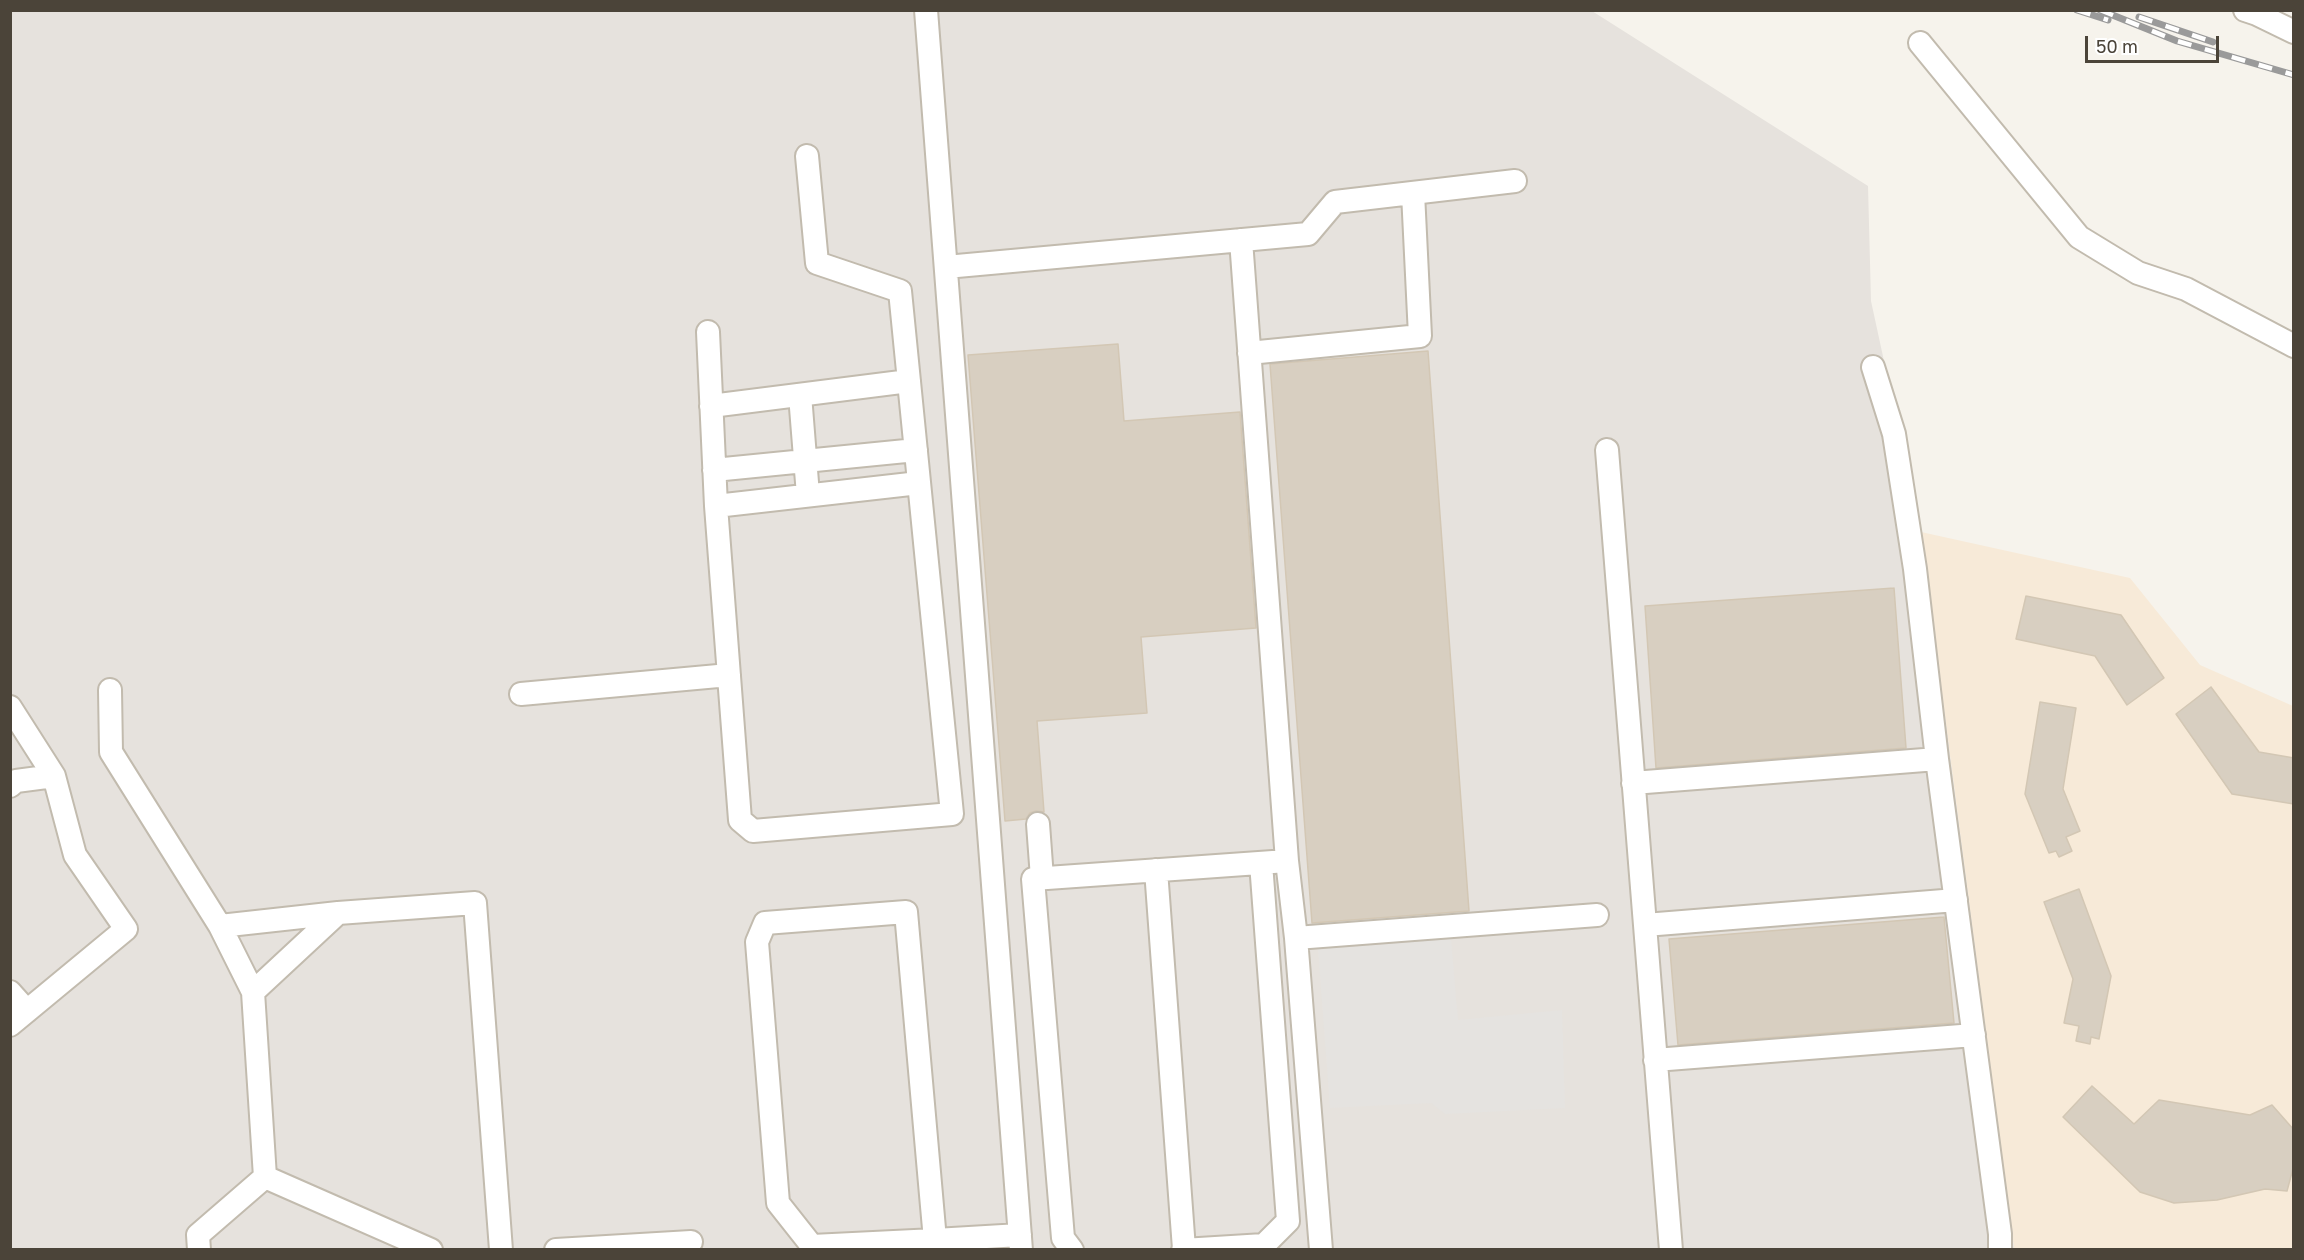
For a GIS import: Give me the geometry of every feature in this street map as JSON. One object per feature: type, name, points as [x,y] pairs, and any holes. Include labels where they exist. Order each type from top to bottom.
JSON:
[{"type":"street","points":[[926,10],[1021,1242],[935,1240],[812,1246],[778,1203],[757,942],[765,924],[906,912],[935,1240]]},
{"type":"street","points":[[2245,10],[2294,33]]},
{"type":"street","points":[[1920,43],[2079,237],[2138,273],[2186,290],[2294,346]]},
{"type":"street","points":[[708,332],[716,506],[740,820],[753,831],[952,814],[900,291],[817,263],[807,156]]},
{"type":"street","points":[[946,267],[1308,234],[1335,202],[1515,181]]},
{"type":"street","points":[[1249,353],[1420,336],[1413,193]]},
{"type":"street","points":[[1241,240],[1287,861],[1296,938],[1321,1250]]},
{"type":"street","points":[[1873,367],[1894,434],[1915,569],[1937,759],[2000,1234],[2000,1250]]},
{"type":"street","points":[[711,406],[909,381]]},
{"type":"street","points":[[800,395],[808,495]]},
{"type":"street","points":[[714,470],[916,450]]},
{"type":"street","points":[[1606,450],[1671,1250]]},
{"type":"street","points":[[716,506],[919,483]]},
{"type":"street","points":[[521,694],[729,675]]},
{"type":"street","points":[[110,690],[111,752],[220,926],[253,992],[265,1177]]},
{"type":"street","points":[[10,707],[54,776],[75,855],[126,929],[19,1018],[10,992]]},
{"type":"street","points":[[1633,783],[1937,759]]},
{"type":"street","points":[[10,786],[16,781],[54,776]]},
{"type":"street","points":[[1038,824],[1042,878]]},
{"type":"street","points":[[1072,1250],[1063,1238],[1033,879],[1287,861]]},
{"type":"street","points":[[1156,870],[1183,1249],[1264,1245],[1288,1221],[1261,863]]},
{"type":"street","points":[[1644,925],[1956,900]]},
{"type":"street","points":[[220,926],[338,913],[475,903],[501,1250]]},
{"type":"street","points":[[253,992],[338,913]]},
{"type":"street","points":[[1296,938],[1597,915]]},
{"type":"street","points":[[1655,1060],[1974,1035]]},
{"type":"street","points":[[199,1250],[198,1235],[265,1177]]},
{"type":"street","points":[[265,1177],[431,1250]]},
{"type":"street","points":[[556,1250],[691,1242]]},
{"type":"shaded area","points":[[10,11],[1592,11],[1868,186],[1871,301],[1921,532],[2014,1249],[11,1249]]},
{"type":"shaded area","points":[[1921,532],[2130,578],[2200,665],[2293,706],[2293,1249],[2014,1249]]},
{"type":"shaded area","points":[[1451,939],[1458,1020],[1562,1010],[1565,1108],[1445,1114],[1431,1103],[1330,1108],[1318,949]]},
{"type":"building","points":[[1118,344],[1124,421],[1240,412],[1256,628],[1141,637],[1147,713],[1037,721],[1044,812],[1030,813],[1026,819],[1005,821],[968,355]]},
{"type":"building","points":[[1428,351],[1469,911],[1312,923],[1270,364]]},
{"type":"building","points":[[1894,588],[1906,748],[1656,768],[1645,606]]},
{"type":"building","points":[[2026,596],[2121,615],[2164,678],[2127,705],[2095,656],[2016,639]]},
{"type":"building","points":[[2211,687],[2259,752],[2294,758],[2294,804],[2232,794],[2176,714]]},
{"type":"building","points":[[2040,702],[2076,708],[2063,789],[2080,831],[2066,837],[2072,851],[2059,857],[2056,851],[2049,853],[2025,794]]},
{"type":"building","points":[[2079,889],[2111,976],[2099,1039],[2091,1037],[2090,1044],[2076,1041],[2079,1026],[2064,1023],[2073,979],[2044,902]]},
{"type":"building","points":[[1944,917],[1954,1023],[1678,1045],[1669,939]]},
{"type":"building","points":[[2092,1086],[2134,1124],[2159,1100],[2250,1115],[2272,1105],[2294,1130],[2294,1165],[2287,1191],[2265,1189],[2217,1200],[2174,1203],[2140,1192],[2063,1117]]},
{"type":"railway","points":[[2077,10],[2108,20]]},
{"type":"railway","points":[[2100,10],[2177,41],[2294,75]]},
{"type":"railway","points":[[2139,17],[2213,42]]}]
